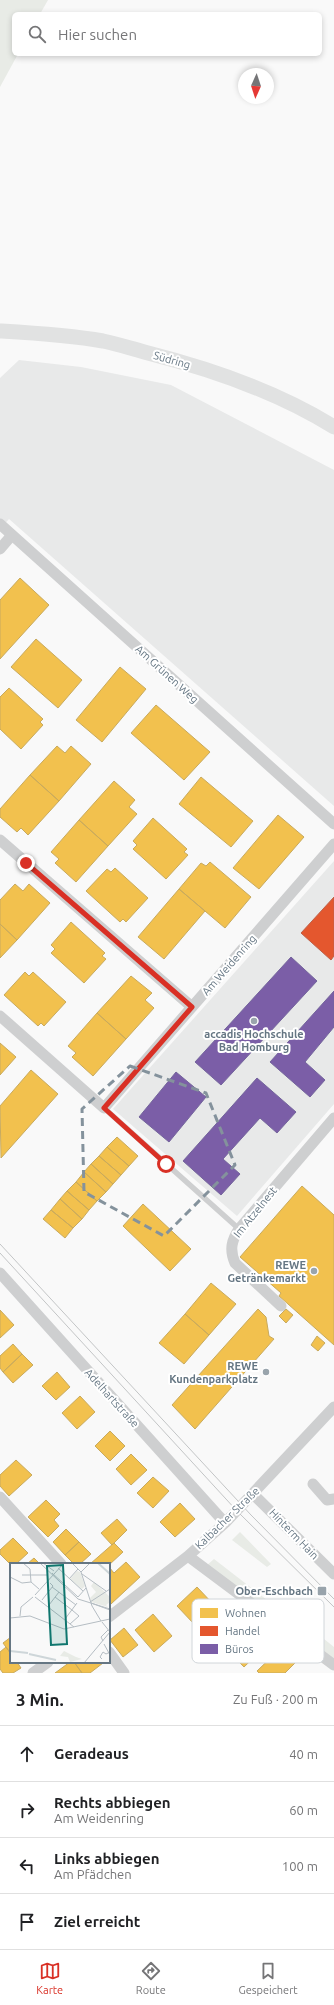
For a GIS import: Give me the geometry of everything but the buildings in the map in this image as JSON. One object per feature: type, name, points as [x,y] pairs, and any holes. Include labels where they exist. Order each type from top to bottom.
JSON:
[{"type":"main road","name":"Südring","points":[[0,331],[37,333],[104,341],[177,360],[227,377],[303,409],[334,427]]},
{"type":"street","name":"Am Grünen Weg","points":[[0,524],[334,824]]},
{"type":"street","points":[[0,549],[12,535]]},
{"type":"street","points":[[0,840],[192,1007]]},
{"type":"street","name":"Am Weidenring","points":[[104,1108],[334,844]]},
{"type":"street","points":[[0,1016],[104,1108]]},
{"type":"street","name":"Im Atzelnest","points":[[281,1306],[235,1263],[232,1257],[231,1241],[240,1228],[334,1118]]},
{"type":"street","name":"Adelhartstraße","points":[[0,1273],[225,1523]]},
{"type":"street","name":"Kalbacher Straße","points":[[110,1616],[188,1556],[225,1523],[334,1407]]},
{"type":"street","points":[[313,1484],[327,1500],[334,1499]]},
{"type":"street","name":"Hinterm Hain","points":[[253,1494],[334,1574]]},
{"type":"street","points":[[0,1497],[60,1563]]},
{"type":"street","points":[[188,1556],[246,1599]]},
{"type":"street","points":[[110,1653],[124,1673]]},
{"type":"street","points":[[324,1658],[334,1665]]},
{"type":"street","points":[[33,1673],[47,1663]]},
{"type":"lane","points":[[104,1108],[240,1228]]},
{"type":"highlighted area","points":[[130,1066],[206,1093],[235,1165],[164,1236],[84,1192],[82,1109]]},
{"type":"shaded area","points":[[0,0],[48,0],[41,12],[12,12],[12,56],[17,56],[0,87]]},
{"type":"shaded area","points":[[19,360],[81,367],[171,385],[334,470],[334,806],[9,519],[0,529],[0,378]]},
{"type":"shaded area","points":[[334,861],[334,1104],[237,1216],[113,1109]]},
{"type":"shaded area","points":[[240,1532],[271,1564],[267,1567],[232,1540]]},
{"type":"shaded area","points":[[214,1559],[266,1599],[251,1599],[206,1566]]},
{"type":"shaded area","points":[[324,1639],[334,1647],[334,1659],[324,1652]]},
{"type":"tram line","points":[[0,1244],[251,1515],[334,1599]]},
{"type":"tram line","points":[[0,1253],[237,1511],[334,1607]]},
{"type":"place","name":"accadis Hochschule Bad Homburg","points":[[254,1021]]},
{"type":"place","name":"REWE Getränkemarkt","points":[[314,1271]]},
{"type":"place","name":"REWE Kundenparkplatz","points":[[266,1372]]},
{"type":"place","name":"Ober-Eschbach","points":[[322,1591]]},
{"type":"route","points":[[26,863],[192,1007],[104,1108],[166,1164]]}]
